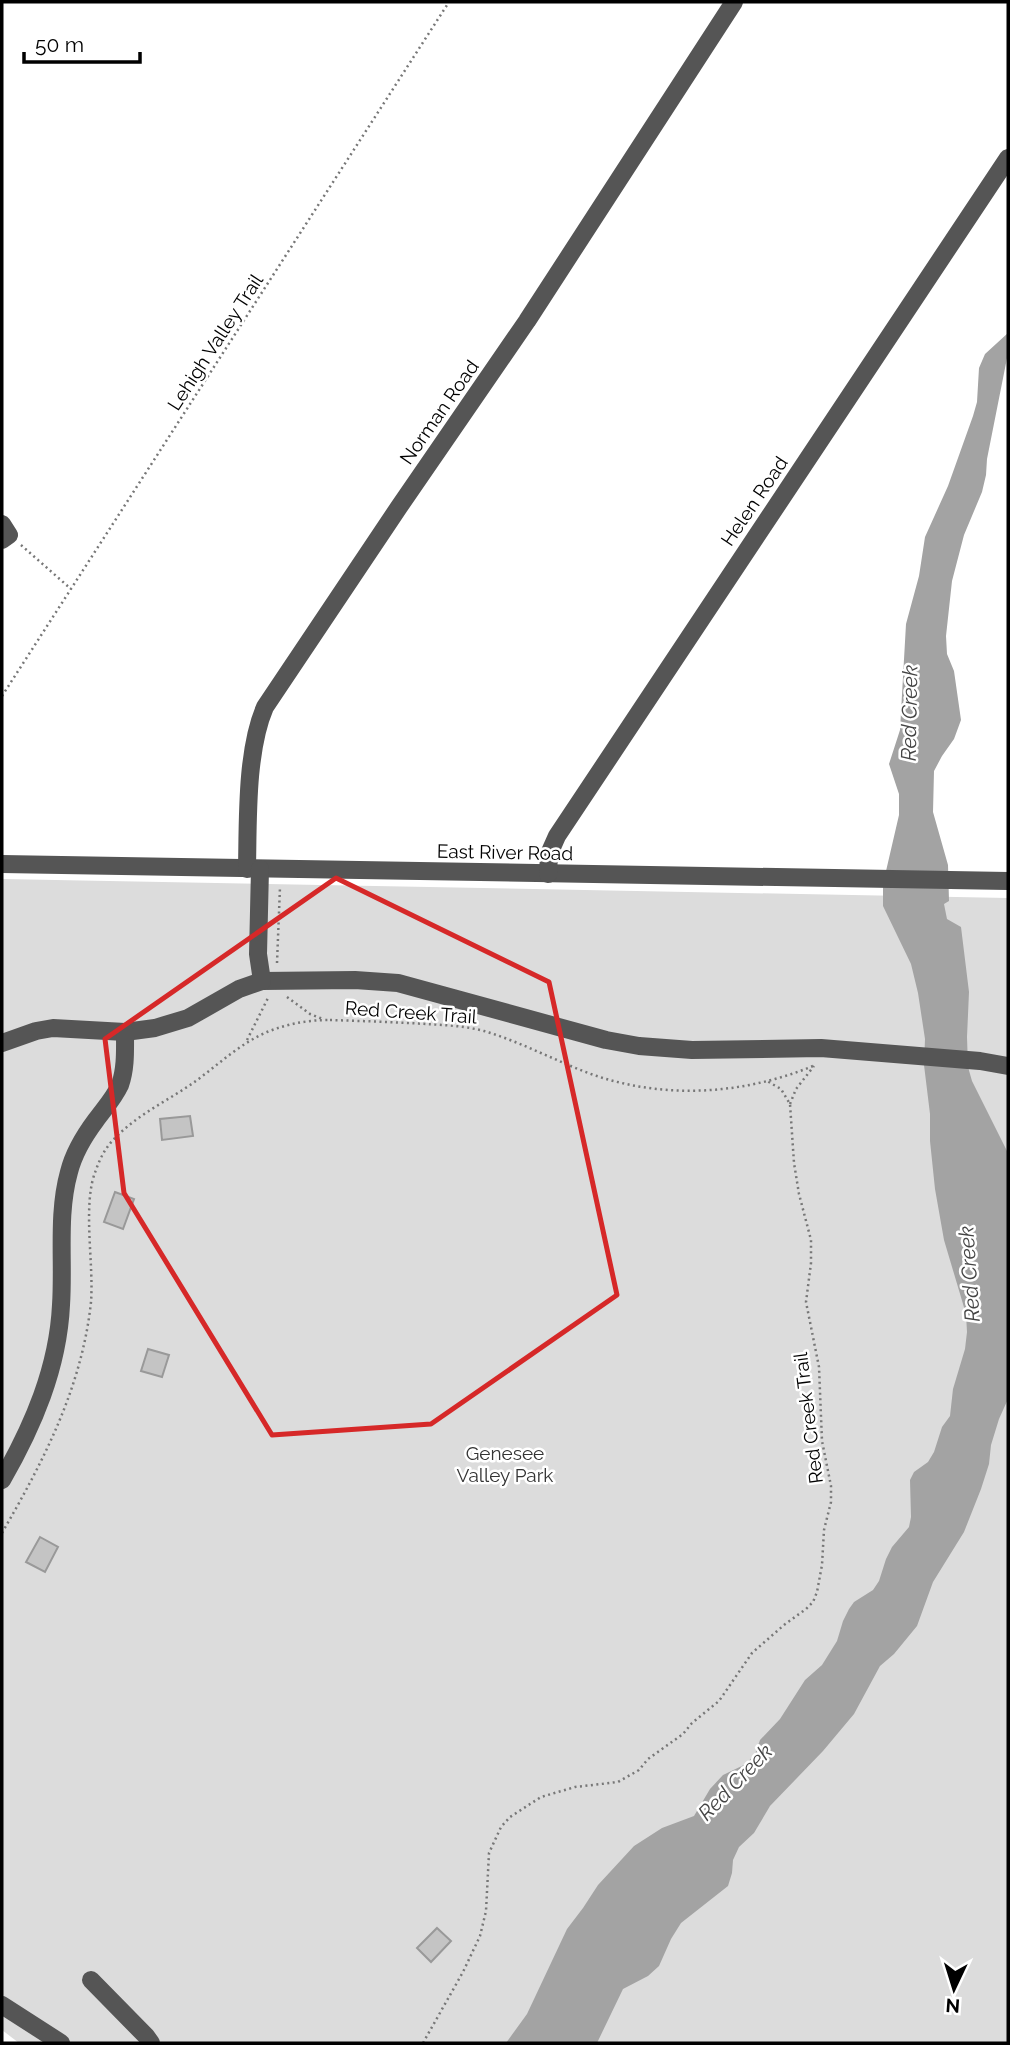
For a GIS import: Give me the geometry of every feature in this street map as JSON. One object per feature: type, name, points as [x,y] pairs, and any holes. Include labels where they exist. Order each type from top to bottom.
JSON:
[{"type":"street","name":"Norman Road","points":[[269,981],[258,954],[253,869],[253,752],[265,707],[532,313],[733,2]]},
{"type":"street","name":"Helen Road","points":[[548,874],[549,854],[557,836],[1008,158]]},
{"type":"street","name":"East River Road","points":[[2,864],[1008,881]]},
{"type":"street","points":[[2,1043],[53,1028],[125,1032],[155,1028],[188,1018],[239,989],[269,981],[366,981],[398,984],[606,1040],[639,1046],[691,1050],[805,1047],[980,1061],[1008,1066]]},
{"type":"street","points":[[2,1480],[26,1433],[52,1366],[61,1317],[62,1216],[68,1173],[78,1146],[121,1082],[125,1061],[125,1032]]},
{"type":"street","points":[[91,1980],[151,2043]]},
{"type":"street","points":[[2,2005],[61,2043]]},
{"type":"path","name":"Lehigh Valley Trail","points":[[2,696],[449,2]]},
{"type":"path","points":[[4,533],[71,589]]},
{"type":"path","points":[[245,1043],[269,981],[280,887]]},
{"type":"path","name":"Red Creek Trail","points":[[269,981],[310,1014],[329,1020],[383,1021],[481,1030],[586,1072],[657,1090],[710,1090],[767,1081],[816,1065],[804,1077],[790,1104],[796,1172],[811,1240],[806,1301],[819,1367],[822,1441],[831,1486],[822,1565],[813,1602],[752,1653],[719,1701],[629,1777],[618,1782],[575,1787],[541,1797],[510,1817],[501,1827],[489,1853],[486,1911],[480,1936],[423,2043]]},
{"type":"path","points":[[2,1533],[50,1444],[66,1406],[82,1355],[92,1286],[90,1191],[97,1166],[108,1145],[125,1129],[245,1043],[267,1032],[298,1022],[329,1020]]},
{"type":"path","points":[[767,1081],[780,1089],[790,1104]]},
{"type":"highlighted area","points":[[336,878],[549,982],[617,1295],[431,1424],[272,1435],[124,1193],[105,1039]]},
{"type":"green space","name":"Genesee Valley Park","points":[[2,879],[1008,898],[1008,2043],[19,2043],[2,2030]]},
{"type":"water","name":"Red Creek","points":[[1008,333],[1008,353],[986,475],[964,535],[952,581],[946,636],[947,654],[954,671],[961,720],[954,739],[934,771],[933,812],[948,865],[949,901],[944,904],[947,919],[961,927],[969,992],[968,1067],[972,1081],[1008,1153],[1008,1399],[991,1445],[989,1464],[964,1532],[933,1582],[917,1626],[894,1654],[880,1666],[854,1714],[770,1806],[754,1833],[739,1847],[733,1860],[728,1886],[681,1923],[659,1966],[648,1976],[623,1989],[597,2043],[506,2043],[527,2014],[567,1929],[598,1885],[634,1846],[662,1828],[694,1816],[710,1789],[723,1775],[746,1764],[755,1754],[760,1740],[780,1719],[805,1680],[822,1665],[837,1641],[849,1609],[854,1602],[873,1590],[892,1547],[909,1527],[910,1480],[914,1472],[928,1462],[942,1427],[950,1416],[953,1389],[965,1349],[966,1314],[944,1240],[935,1189],[924,1065],[925,1039],[918,993],[911,964],[883,906],[883,884],[899,815],[899,794],[889,764],[900,730],[906,624],[919,576],[925,537],[948,486],[973,416],[977,402],[979,368],[985,354]]},
{"type":"building","points":[[190,1116],[193,1136],[162,1140],[160,1119]]},
{"type":"building","points":[[115,1192],[134,1199],[123,1229],[104,1222]]},
{"type":"building","points":[[148,1349],[169,1355],[162,1377],[141,1371]]},
{"type":"building","points":[[40,1537],[58,1547],[45,1572],[26,1562]]},
{"type":"building","points":[[437,1928],[451,1941],[431,1962],[417,1948]]}]
